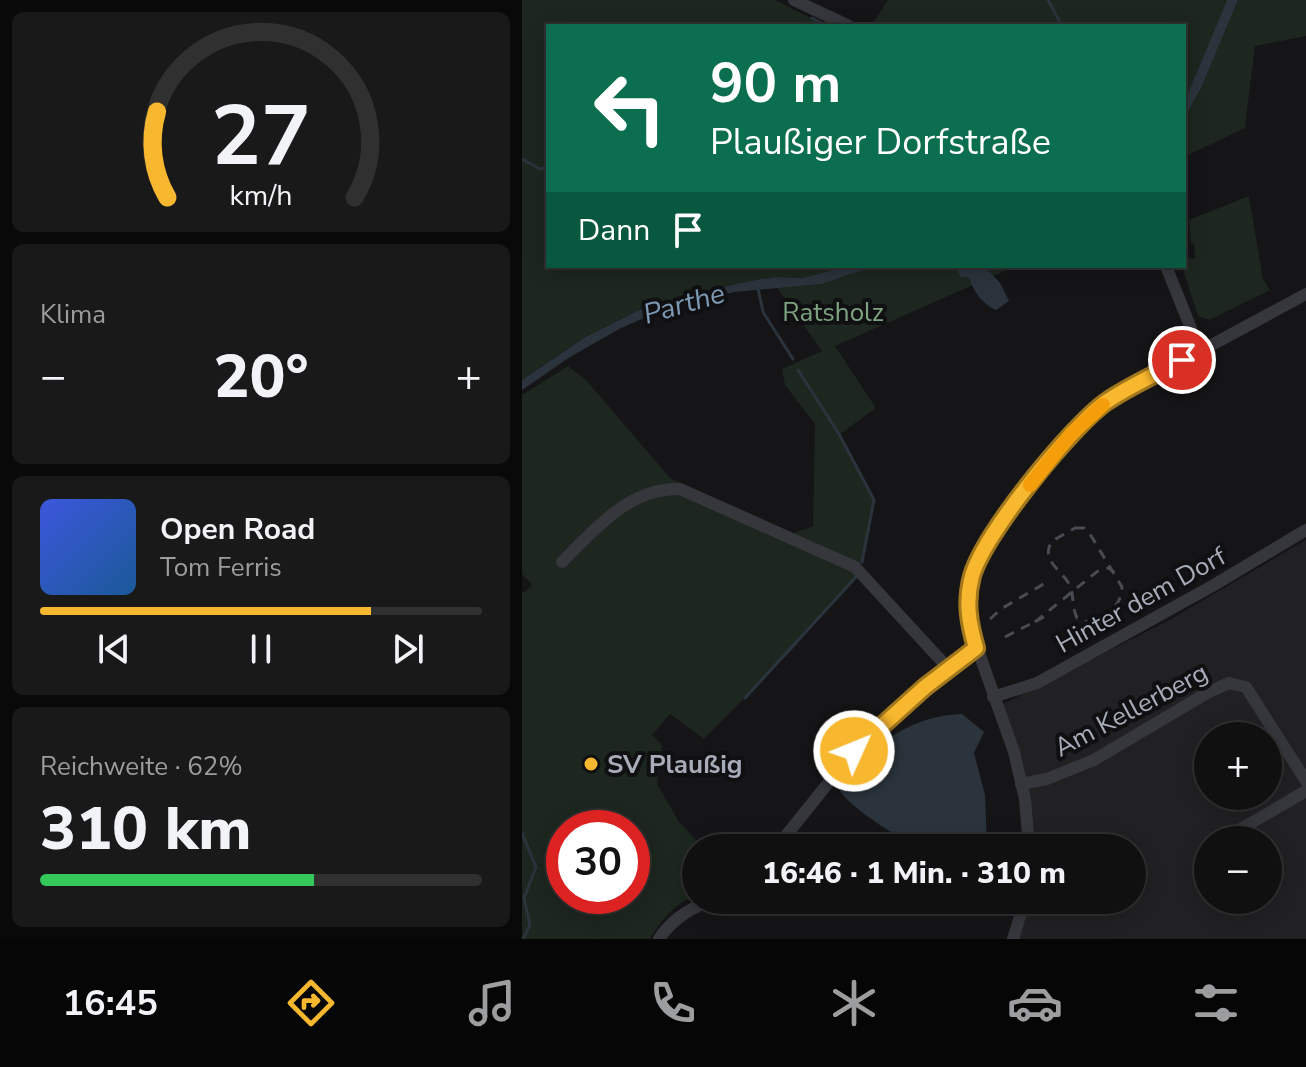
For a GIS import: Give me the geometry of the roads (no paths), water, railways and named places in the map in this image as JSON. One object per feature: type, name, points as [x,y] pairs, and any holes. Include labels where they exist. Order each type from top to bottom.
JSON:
[{"type":"street","points":[[794,0],[845,24]]},
{"type":"street","points":[[1167,268],[1202,348]]},
{"type":"street","points":[[1029,834],[1014,752],[967,619],[970,588],[979,556],[1071,434],[1090,415],[1108,401],[1202,348],[1306,294]]},
{"type":"street","points":[[562,562],[624,505],[663,488],[680,489],[855,567],[948,668]]},
{"type":"street","name":"Hinter dem Dorf","points":[[993,697],[1037,683],[1306,530]]},
{"type":"street","points":[[787,834],[854,751],[948,668],[976,648]]},
{"type":"street","name":"Am Kellerberg","points":[[1021,784],[1047,779],[1094,760],[1229,683],[1246,687],[1306,781]]},
{"type":"street","points":[[1246,826],[1306,791]]},
{"type":"street","points":[[659,939],[668,925],[685,914]]},
{"type":"street","points":[[1013,939],[1021,914]]},
{"type":"water","points":[[1227,0],[1238,0],[1202,86],[1186,115],[1186,98]]},
{"type":"water","name":"Parthe","points":[[842,268],[869,268],[822,284],[734,292],[651,315],[570,357],[522,390],[522,380],[584,338],[637,311],[750,281],[776,277],[802,278]]},
{"type":"water","points":[[986,268],[1000,283],[1009,301],[996,310],[986,304],[969,277],[961,277],[956,269]]},
{"type":"water","points":[[962,714],[984,732],[974,753],[985,795],[986,834],[896,834],[844,796],[839,789],[854,775],[855,767],[878,746],[917,723]]},
{"type":"waterway","points":[[1048,0],[1061,24]]},
{"type":"waterway","points":[[812,18],[823,24]]},
{"type":"waterway","points":[[522,159],[540,169],[546,168]]},
{"type":"waterway","points":[[758,288],[763,312],[793,359]]},
{"type":"waterway","points":[[798,370],[839,434],[874,500],[862,562]]},
{"type":"waterway","points":[[745,698],[856,577]]},
{"type":"waterway","points":[[522,833],[536,867],[524,898],[530,925],[523,939]]},
{"type":"railway","points":[[1075,528],[1084,528],[1090,534],[1122,587],[1116,605],[1089,623],[1077,618],[1070,586],[1048,554],[1052,541],[1075,528]]},
{"type":"railway","points":[[1035,622],[1099,570],[1109,568],[1117,575]]},
{"type":"railway","points":[[990,619],[1047,582]]},
{"type":"railway","points":[[1005,637],[1044,617]]},
{"type":"place","name":"SV Plaußig","points":[[591,764]]},
{"type":"park label","name":"Ratsholz","points":[[833,312]]}]
